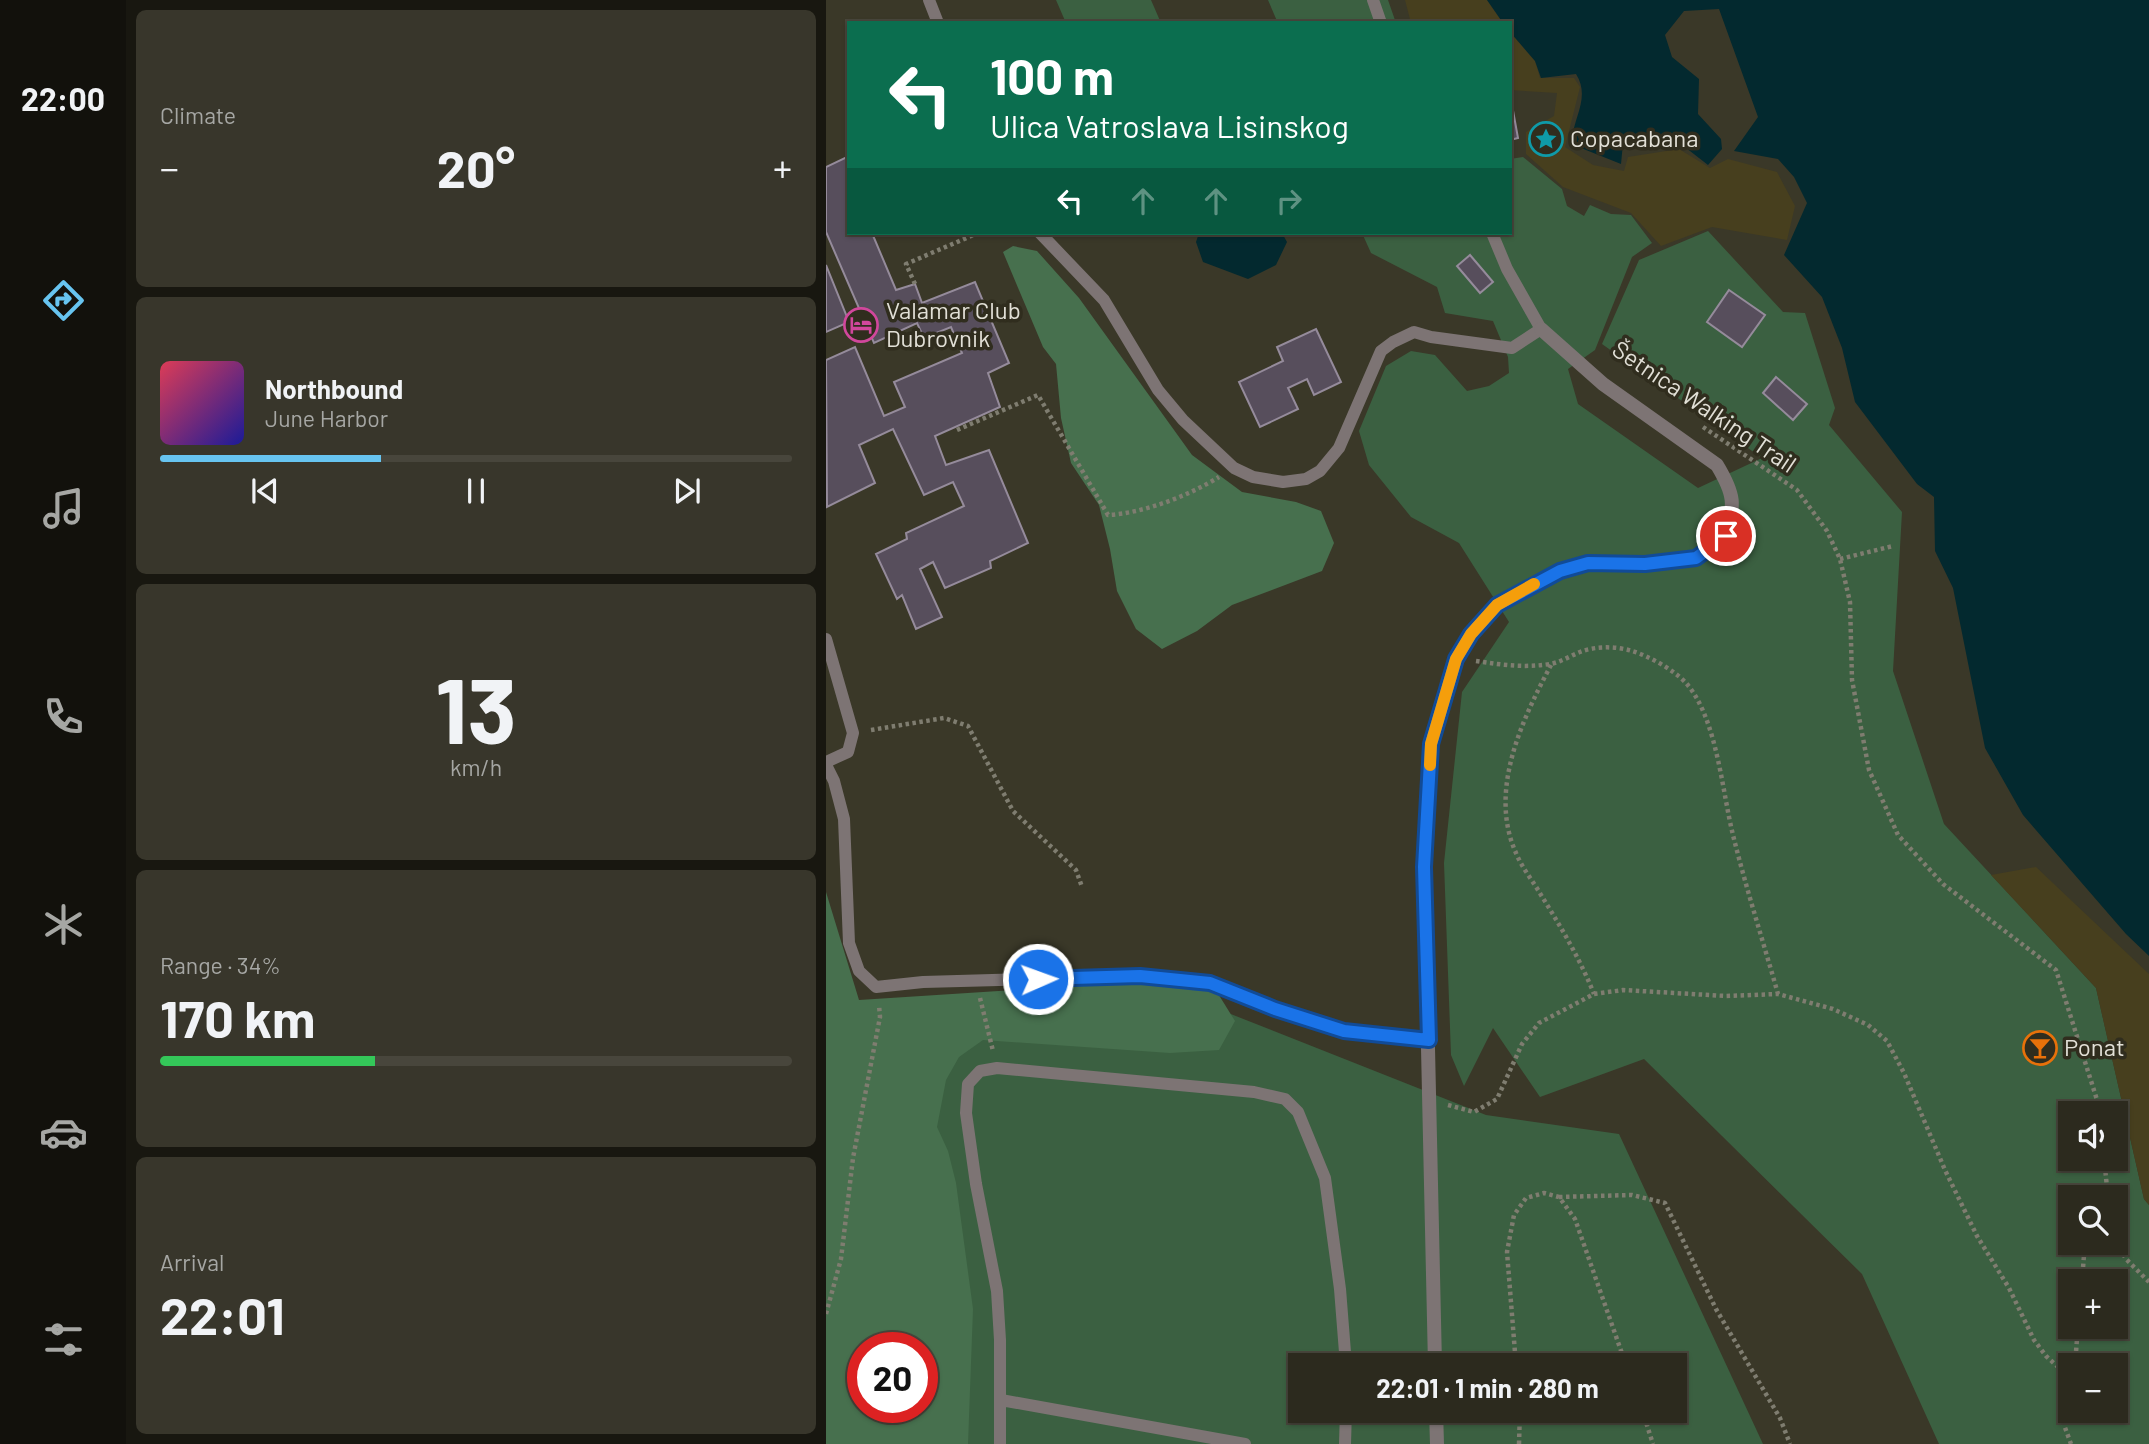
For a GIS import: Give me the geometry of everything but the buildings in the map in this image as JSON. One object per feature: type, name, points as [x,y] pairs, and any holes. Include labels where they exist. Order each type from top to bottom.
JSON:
[{"type":"street","points":[[1435,1353],[1424,867],[1431,744],[1456,659],[1471,634],[1497,605],[1560,571],[1588,563],[1645,564],[1696,558],[1726,536],[1733,509],[1729,484],[1717,465],[1603,384],[1541,329]]},
{"type":"street","points":[[1436,1423],[1437,1444]]},
{"type":"lane","points":[[929,0],[937,21]]},
{"type":"lane","points":[[1374,0],[1380,21]]},
{"type":"lane","points":[[1042,235],[1104,300],[1158,390],[1183,420],[1234,468],[1253,477],[1283,482],[1306,480],[1320,471],[1339,449],[1381,351],[1393,342],[1414,332],[1431,337],[1512,348],[1541,329],[1507,269],[1493,235]]},
{"type":"lane","points":[[826,639],[853,733],[848,752],[826,763],[844,819],[849,943],[859,971],[876,986],[1140,976],[1210,983],[1275,1009],[1344,1031],[1429,1040]]},
{"type":"lane","points":[[1000,1444],[997,1291],[976,1184],[966,1113],[968,1084],[980,1071],[997,1068],[1254,1092],[1285,1099],[1298,1112],[1325,1178],[1340,1289],[1345,1353]]},
{"type":"lane","points":[[1001,1400],[1245,1444]]},
{"type":"lane","points":[[1345,1444],[1346,1423]]},
{"type":"path","points":[[915,284],[906,264],[973,235]]},
{"type":"path","points":[[957,430],[1038,395],[1108,515],[1126,514],[1169,499],[1211,482],[1234,468]]},
{"type":"path","name":"Šetnica Walking Trail","points":[[1694,421],[1797,491],[1826,531],[1840,559],[1850,602],[1852,680],[1869,770],[1898,835],[1943,884],[2056,970],[2097,1101]]},
{"type":"path","points":[[1840,559],[1894,546]]},
{"type":"path","points":[[1456,659],[1516,667],[1551,664],[1582,651],[1603,647],[1631,651],[1662,665],[1686,683],[1701,707],[1718,759],[1724,800],[1736,848],[1778,994]]},
{"type":"path","points":[[1551,664],[1532,699],[1516,745],[1506,788],[1507,822],[1516,854],[1583,965],[1594,994]]},
{"type":"path","points":[[853,733],[944,718],[968,726],[1013,811],[1076,870],[1082,887]]},
{"type":"path","points":[[976,981],[997,1068]]},
{"type":"path","points":[[826,1314],[841,1259],[853,1158],[880,1017],[876,986]]},
{"type":"path","points":[[1428,1095],[1454,1107],[1474,1112],[1497,1099],[1522,1044],[1539,1023],[1594,994],[1623,989],[1726,996],[1778,994],[1833,1009],[1868,1025],[1887,1041],[1977,1236],[2009,1288],[2034,1340],[2058,1367]]},
{"type":"path","points":[[1515,1353],[1507,1252],[1514,1214],[1526,1198],[1544,1193],[1559,1197],[1632,1195],[1665,1203],[1717,1309],[1780,1418],[1790,1444]]},
{"type":"path","points":[[1559,1197],[1575,1219],[1622,1353]]},
{"type":"path","points":[[2124,1255],[2149,1282]]},
{"type":"path","points":[[1519,1444],[1520,1423]]},
{"type":"path","points":[[1646,1423],[1653,1444]]},
{"type":"path","points":[[2063,1423],[2071,1444]]},
{"type":"green space","points":[[1056,0],[1151,0],[1160,21],[1065,21]]},
{"type":"green space","points":[[1268,0],[1388,0],[1395,21],[1277,21]]},
{"type":"green space","points":[[1523,157],[1562,189],[1567,206],[1584,216],[1590,205],[1611,214],[1631,215],[1652,243],[1632,257],[1595,350],[1568,369],[1578,404],[1698,488],[1762,458],[1602,344],[1639,260],[1708,231],[1783,312],[1805,313],[1835,408],[1829,425],[1902,512],[1893,671],[1944,824],[2096,988],[2122,1101],[2058,1101],[2058,1171],[2128,1171],[2128,1129],[2144,1199],[2149,1205],[2149,1444],[1939,1444],[1862,1274],[1644,1059],[1540,1097],[1493,1028],[1464,1086],[1451,1055],[1444,863],[1462,692],[1509,622],[1459,543],[1411,517],[1369,465],[1359,431],[1386,366],[1411,351],[1435,355],[1467,391],[1489,386],[1509,373],[1508,357],[1493,321],[1445,313],[1437,287],[1371,253],[1363,235],[1512,235],[1512,159]]},
{"type":"green space","points":[[1013,246],[1037,251],[1079,298],[1192,455],[1242,492],[1296,502],[1321,511],[1334,543],[1322,571],[1232,605],[1197,631],[1162,649],[1136,629],[1117,591],[1099,505],[1071,463],[1061,418],[1056,364],[1043,347],[1003,252]]},
{"type":"green space","points":[[826,892],[859,1000],[1181,981],[1217,992],[1235,1021],[1219,1050],[1170,1053],[983,1040],[959,1057],[946,1080],[937,1127],[948,1151],[956,1183],[973,1309],[968,1444],[826,1444]]},
{"type":"green space","points":[[1208,1005],[1486,1115],[1619,1134],[1763,1444],[923,1444],[923,1423],[938,1423],[938,1332],[924,1332],[926,1006]]},
{"type":"sand","points":[[1405,0],[1487,0],[1502,21],[1410,21]]},
{"type":"sand","name":"Copacabana","points":[[1512,34],[1535,61],[1540,78],[1574,78],[1580,87],[1565,147],[1593,165],[1624,171],[1628,157],[1679,149],[1710,168],[1728,159],[1777,172],[1795,206],[1787,240],[1712,227],[1661,246],[1631,213],[1563,187],[1526,154],[1526,132],[1554,116],[1557,93],[1512,90]]},
{"type":"sand","points":[[2036,867],[2149,974],[2149,1205],[2144,1199],[2128,1129],[2128,1101],[2122,1101],[2096,988],[1991,875]]},
{"type":"water","points":[[1487,0],[2149,0],[2149,956],[2126,934],[2023,815],[1985,748],[1953,588],[1935,551],[1934,497],[1917,484],[1855,402],[1842,348],[1822,297],[1784,255],[1807,203],[1794,177],[1778,159],[1734,151],[1758,117],[1719,9],[1684,11],[1665,35],[1672,57],[1699,79],[1698,114],[1721,139],[1722,149],[1708,165],[1681,144],[1668,141],[1623,143],[1621,164],[1581,148],[1572,138],[1582,98],[1576,74],[1541,78],[1535,61],[1512,34],[1512,21],[1502,21]]},
{"type":"water","points":[[1198,235],[1283,235],[1287,242],[1276,265],[1248,279],[1203,262],[1196,242]]},
{"type":"slow traffic","points":[[1430,765],[1431,744],[1456,659],[1471,634],[1497,605],[1534,584]]},
{"type":"place","name":"Copacabana","points":[[1546,139]]},
{"type":"place","name":"Valamar Club Dubrovnik","points":[[861,325]]},
{"type":"place","name":"Ponat","points":[[2040,1048]]},
{"type":"route","points":[[1038,979],[1140,976],[1210,983],[1275,1009],[1344,1031],[1429,1040],[1424,867],[1431,744],[1456,659],[1471,634],[1497,605],[1560,571],[1588,563],[1645,564],[1696,558],[1726,536]]}]
